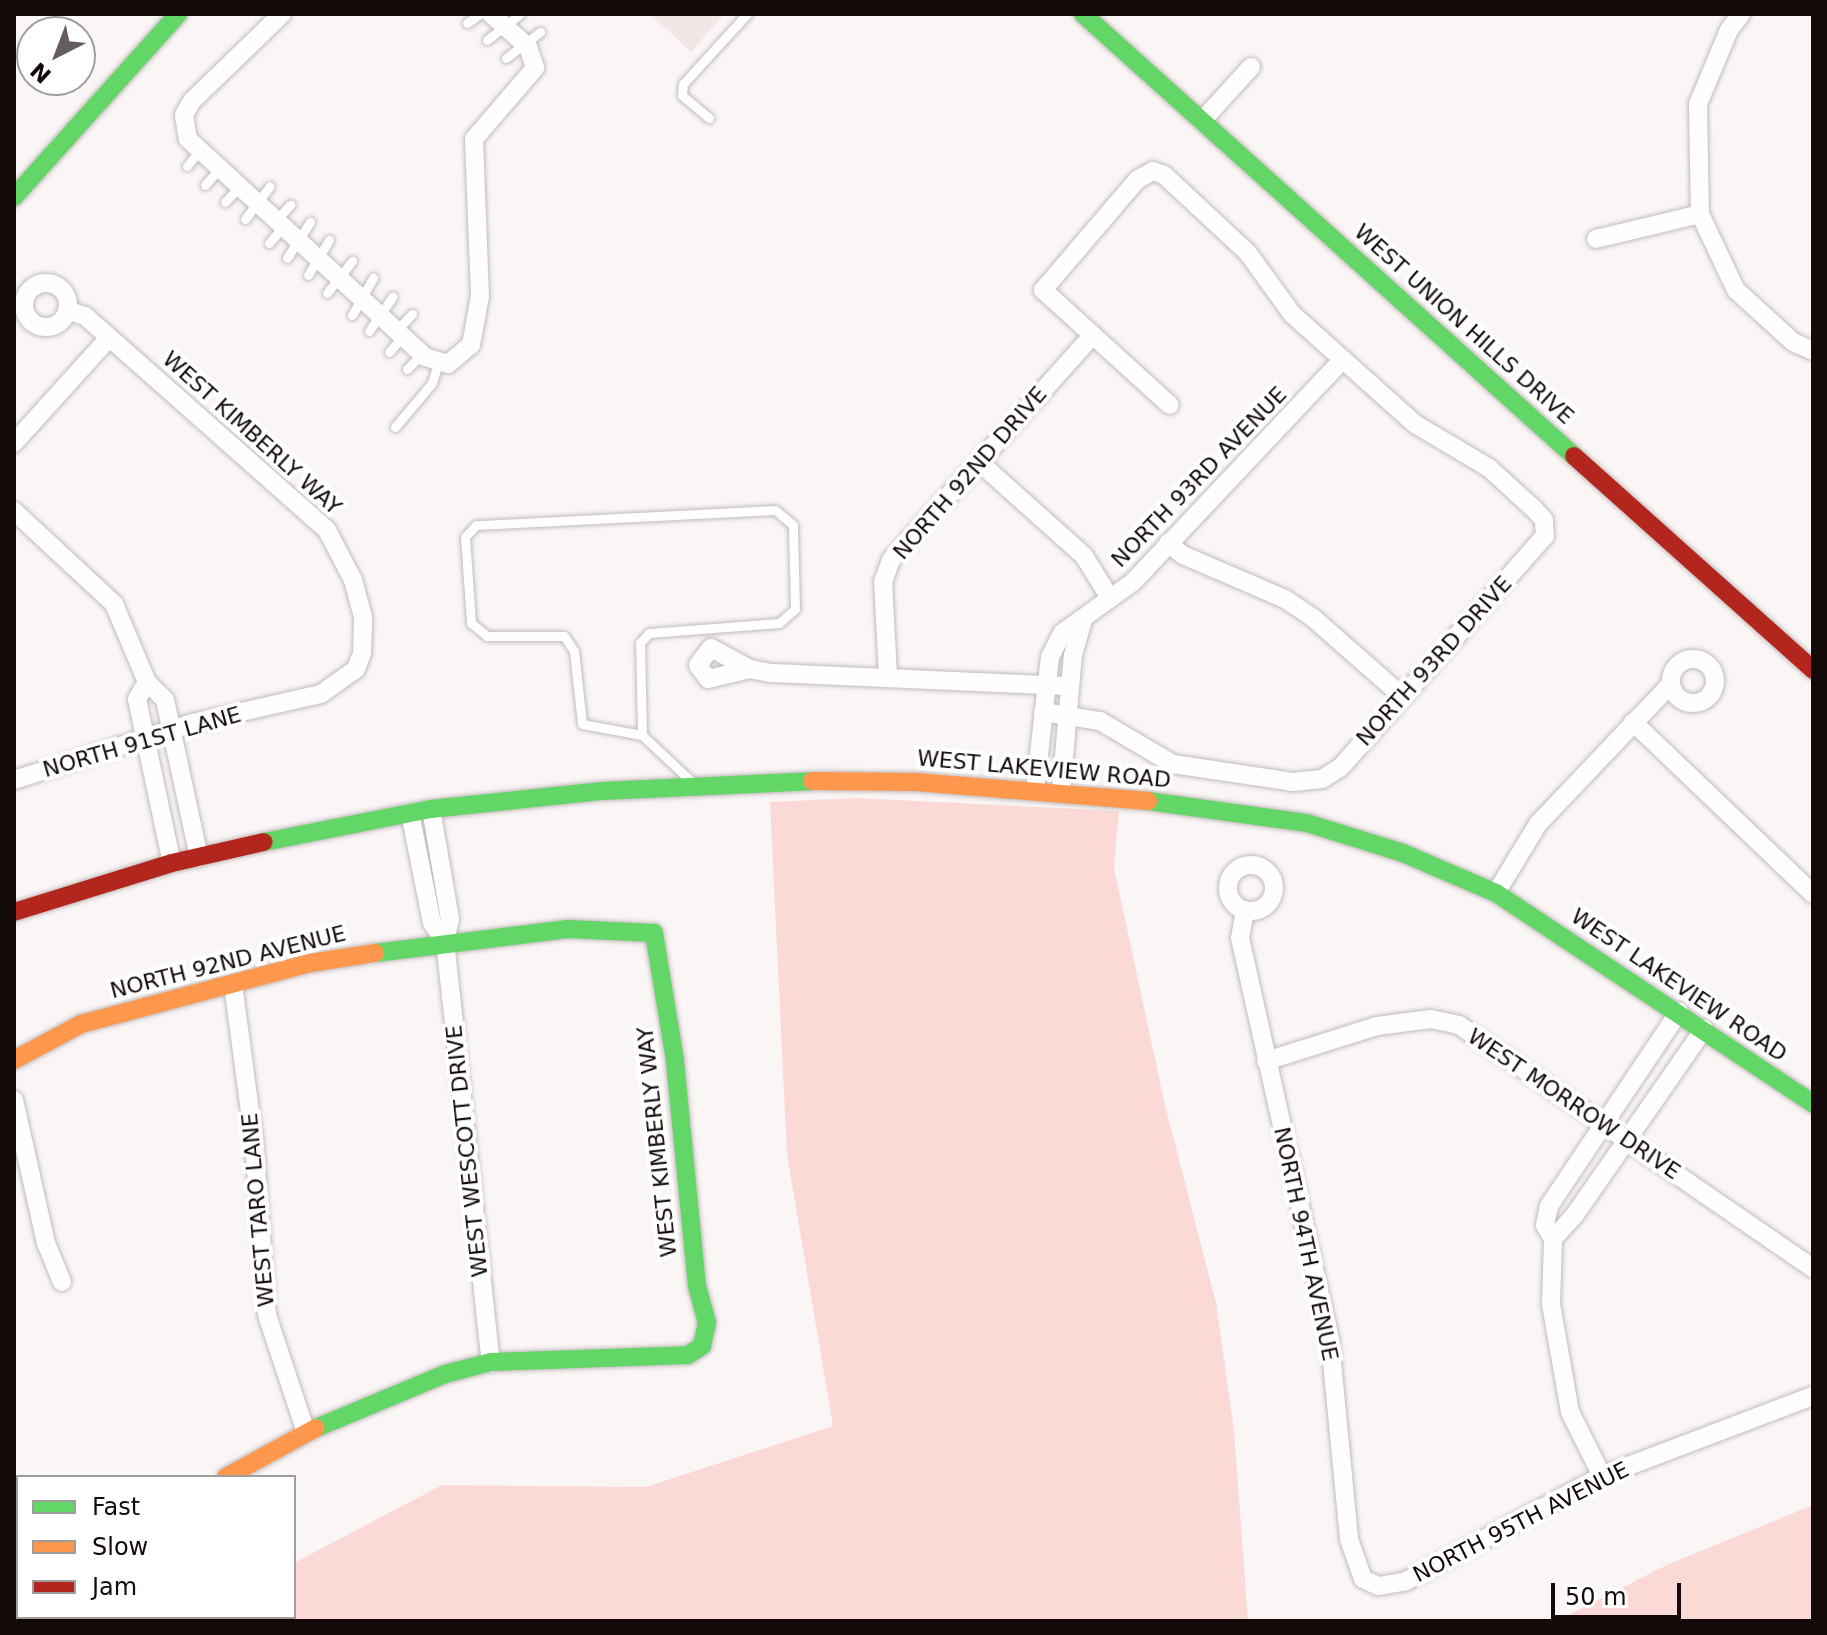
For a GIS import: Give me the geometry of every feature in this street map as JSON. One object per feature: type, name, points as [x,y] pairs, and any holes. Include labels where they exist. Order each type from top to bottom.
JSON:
[{"type":"street","points":[[14,197],[178,14]]},
{"type":"street","points":[[282,14],[192,101],[184,126],[199,151],[360,297],[375,324],[400,333],[430,358],[460,356],[476,330],[480,213],[471,152],[480,130],[535,68],[513,21],[491,14]]},
{"type":"street","name":"WEST UNION HILLS DRIVE","points":[[1083,14],[1813,670]]},
{"type":"street","points":[[1741,14],[1729,30],[1698,104],[1700,214],[1736,290],[1793,342],[1813,351]]},
{"type":"street","points":[[1202,121],[1251,67]]},
{"type":"street","points":[[1170,405],[1043,290],[1137,180],[1153,171],[1164,175],[1248,253],[1292,314],[1343,359]]},
{"type":"street","points":[[1596,239],[1700,214]]},
{"type":"street","name":"WEST KIMBERLY WAY","points":[[67,310],[85,316],[327,530],[343,552],[363,617],[362,653],[356,669]]},
{"type":"street","name":"NORTH 92ND DRIVE","points":[[888,676],[883,582],[891,560],[1093,335]]},
{"type":"street","points":[[14,443],[109,338]]},
{"type":"street","name":"NORTH 93RD DRIVE","points":[[1068,715],[1116,729],[1173,764],[1310,783],[1341,767],[1545,536],[1546,526],[1489,468],[1415,424],[1343,359]]},
{"type":"street","name":"NORTH 93RD AVENUE","points":[[1035,790],[1047,683],[1055,645],[1062,633],[1110,598],[1168,543],[1343,359]]},
{"type":"street","points":[[979,462],[1084,556],[1110,598]]},
{"type":"street","points":[[14,511],[114,604],[147,682],[165,700],[199,857]]},
{"type":"street","points":[[1168,543],[1183,555],[1285,599],[1312,617],[1403,697]]},
{"type":"street","points":[[1061,791],[1070,686],[1083,620]]},
{"type":"street","name":"NORTH 91ST LANE","points":[[14,780],[171,730],[321,694],[356,669]]},
{"type":"street","points":[[750,669],[1070,686]]},
{"type":"street","points":[[147,682],[137,699],[172,863]]},
{"type":"street","points":[[1496,893],[1538,824],[1671,684]]},
{"type":"street","points":[[1043,712],[1068,715]]},
{"type":"street","points":[[1633,722],[1813,894]]},
{"type":"street","name":"WEST LAKEVIEW ROAD","points":[[14,912],[172,863],[431,809],[695,785],[916,782],[1061,791],[1307,823],[1403,853],[1496,893],[1813,1104]]},
{"type":"street","name":"WEST WESCOTT DRIVE","points":[[431,809],[450,919],[445,941],[491,1362]]},
{"type":"street","name":"WEST WESCOTT DRIVE","points":[[410,813],[432,923],[445,941]]},
{"type":"street","name":"NORTH 94TH AVENUE","points":[[1245,910],[1240,938],[1330,1341],[1349,1539],[1363,1579]]},
{"type":"street","name":"NORTH 92ND AVENUE","points":[[14,1060],[81,1024],[311,963],[445,941],[568,929],[654,933]]},
{"type":"street","name":"WEST KIMBERLY WAY","points":[[491,1362],[688,1355],[702,1346],[707,1323],[697,1286],[675,1060],[654,933]]},
{"type":"street","name":"WEST TARO LANE","points":[[233,984],[254,1142],[267,1315],[306,1432]]},
{"type":"street","points":[[1602,1476],[1570,1412],[1551,1304],[1553,1239],[1545,1225],[1549,1206],[1679,1012]]},
{"type":"street","name":"WEST MORROW DRIVE","points":[[1266,1061],[1377,1026],[1431,1019],[1459,1025],[1813,1268]]},
{"type":"street","points":[[1553,1239],[1704,1029]]},
{"type":"street","points":[[14,1100],[46,1243],[62,1282]]},
{"type":"street","points":[[230,1475],[306,1432],[379,1397],[491,1362]]},
{"type":"street","name":"NORTH 95TH AVENUE","points":[[1363,1579],[1379,1586],[1406,1581],[1602,1476],[1813,1396]]},
{"type":"lane","points":[[467,23],[480,14]]},
{"type":"lane","points":[[709,118],[682,95],[683,84],[747,14]]},
{"type":"lane","points":[[487,40],[513,21]]},
{"type":"lane","points":[[506,58],[527,46],[540,32]]},
{"type":"lane","points":[[187,166],[199,151]]},
{"type":"lane","points":[[205,185],[219,169]]},
{"type":"lane","points":[[245,219],[270,186]]},
{"type":"lane","points":[[225,202],[239,187]]},
{"type":"lane","points":[[269,243],[290,205]]},
{"type":"lane","points":[[287,258],[310,222]]},
{"type":"lane","points":[[308,275],[329,240]]},
{"type":"lane","points":[[327,293],[352,261]]},
{"type":"lane","points":[[352,315],[373,278]]},
{"type":"lane","points":[[375,324],[393,296]]},
{"type":"lane","points":[[389,352],[412,314]]},
{"type":"lane","points":[[395,427],[432,383],[430,358],[407,369]]},
{"type":"lane","points":[[642,735],[640,643],[649,633],[779,623],[795,609],[793,525],[775,510],[476,525],[465,537],[471,623],[487,636],[564,636],[574,651],[582,724],[642,735],[695,785]]},
{"type":"shaded area","points":[[650,14],[724,14],[691,52]]},
{"type":"shaded area","points":[[856,798],[1119,811],[1114,868],[1164,1101],[1216,1303],[1234,1430],[1248,1621],[116,1621],[296,1619],[296,1562],[442,1485],[646,1487],[833,1426],[787,1155],[770,802]]},
{"type":"shaded area","points":[[1813,1505],[1813,1621],[1556,1621],[1669,1564]]},
{"type":"traffic: fast","points":[[14,197],[178,14]]},
{"type":"traffic: fast","points":[[1083,14],[1574,456]]},
{"type":"traffic: fast","points":[[264,842],[431,809],[603,791],[812,781]]},
{"type":"traffic: fast","points":[[1148,801],[1307,823],[1403,853],[1496,893],[1813,1104]]},
{"type":"traffic: fast","points":[[316,1428],[445,1374],[491,1362],[688,1355],[702,1346],[707,1323],[697,1286],[675,1060],[654,933],[568,929],[375,953]]},
{"type":"traffic: slow","points":[[812,781],[916,782],[1148,801]]},
{"type":"traffic: slow","points":[[14,1060],[81,1024],[311,963],[375,953]]},
{"type":"traffic: slow","points":[[230,1475],[316,1428]]},
{"type":"traffic: jam","points":[[1574,456],[1813,670]]},
{"type":"traffic: jam","points":[[14,912],[172,863],[264,842]]}]
